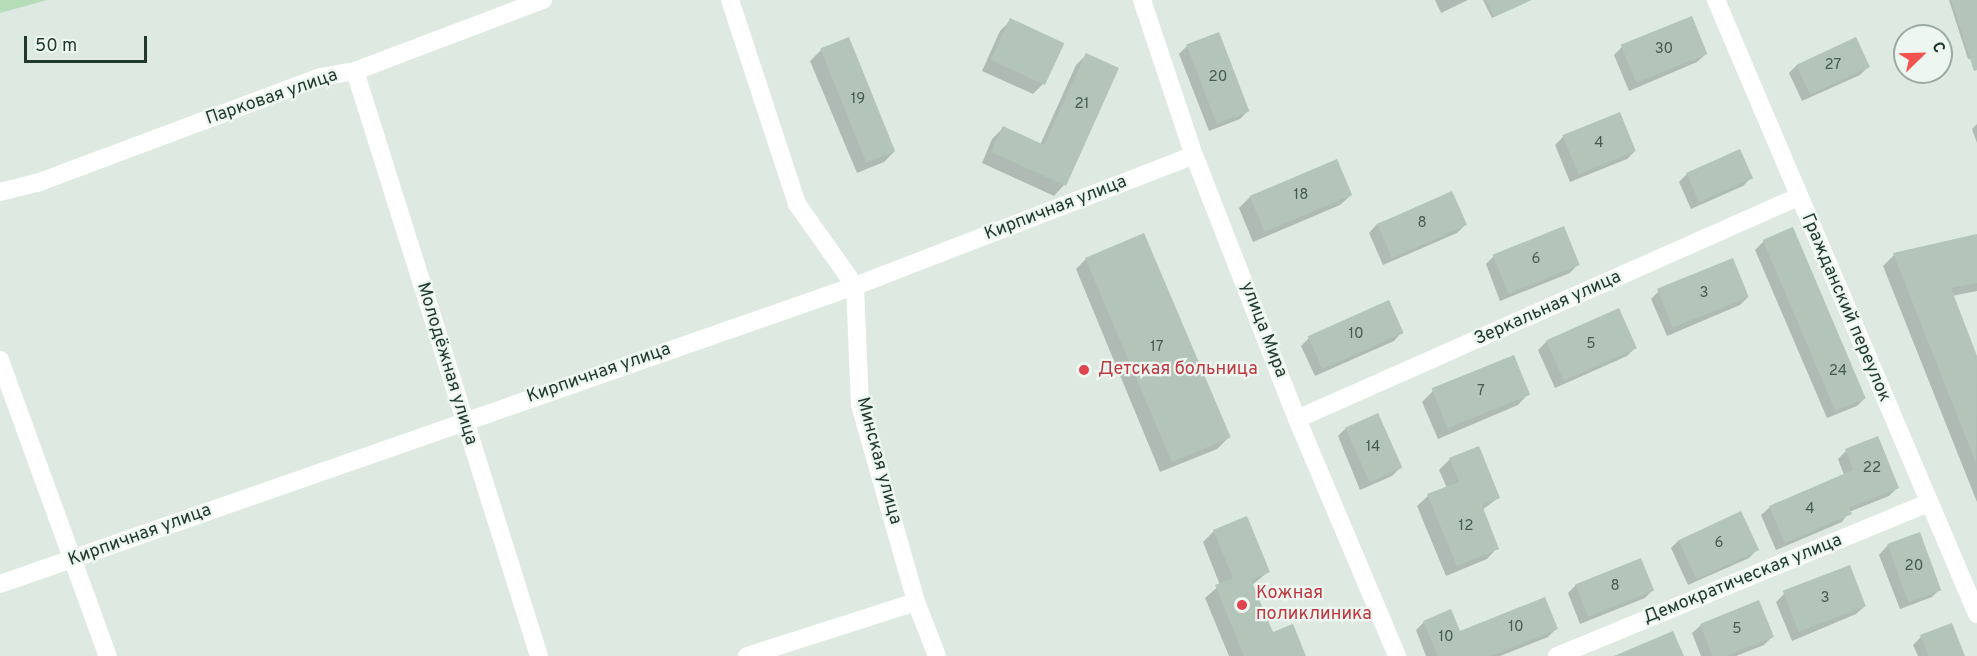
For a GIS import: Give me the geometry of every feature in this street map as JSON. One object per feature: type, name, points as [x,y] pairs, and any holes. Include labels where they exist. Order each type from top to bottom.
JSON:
[{"type":"street","name":"Парковая улица","points":[[0,192],[37,183],[321,77],[355,71],[543,0]]},
{"type":"street","points":[[730,0],[797,204],[855,286]]},
{"type":"street","name":"улица Мира","points":[[1142,0],[1194,155],[1296,419],[1397,656]]},
{"type":"street","name":"Гражданский переулок","points":[[1716,0],[1977,614]]},
{"type":"street","name":"Молодёжная улица","points":[[355,71],[539,656]]},
{"type":"street","name":"Кирпичная улица","points":[[0,584],[463,420],[855,286],[1194,155]]},
{"type":"street","name":"Зеркальная улица","points":[[1296,419],[1798,197]]},
{"type":"street","name":"Минская улица","points":[[855,286],[860,405],[916,602],[937,656]]},
{"type":"street","points":[[0,360],[71,560],[108,656]]},
{"type":"street","name":"Демократическая улица","points":[[1557,656],[1928,503]]},
{"type":"street","points":[[747,656],[916,602]]},
{"type":"green space","points":[[0,0],[47,0],[0,13]]},
{"type":"building","points":[[1486,0],[1532,0],[1494,17]]},
{"type":"building","points":[[1951,0],[1977,0],[1977,70],[1974,71]]},
{"type":"building","points":[[1692,16],[1707,54],[1636,83],[1621,45]]},
{"type":"building","points":[[1010,18],[1064,43],[1045,85],[991,60]]},
{"type":"building","points":[[1219,32],[1249,111],[1217,124],[1186,45]]},
{"type":"building","points":[[849,37],[895,151],[866,163],[820,49]]},
{"type":"building","points":[[1856,37],[1870,67],[1810,95],[1796,65]]},
{"type":"building","points":[[1086,53],[1119,68],[1066,186],[991,152],[1003,126],[1044,145]]},
{"type":"building","points":[[1620,112],[1636,151],[1578,174],[1563,135]]},
{"type":"building","points":[[1740,149],[1753,178],[1699,202],[1686,173]]},
{"type":"building","points":[[1337,159],[1352,195],[1265,232],[1250,196]]},
{"type":"building","points":[[1452,191],[1467,225],[1392,258],[1377,224]]},
{"type":"building","points":[[1564,226],[1580,265],[1508,294],[1493,255]]},
{"type":"building","points":[[1793,227],[1866,398],[1835,411],[1763,240]]},
{"type":"building","points":[[1144,233],[1231,437],[1172,462],[1085,258]]},
{"type":"building","points":[[1977,234],[1977,283],[1951,288],[1977,356],[1976,463],[1893,253]]},
{"type":"building","points":[[1733,258],[1749,297],[1673,328],[1657,289]]},
{"type":"building","points":[[1389,300],[1404,333],[1322,369],[1308,336]]},
{"type":"building","points":[[1619,308],[1637,348],[1564,381],[1546,341]]},
{"type":"building","points":[[1514,355],[1530,395],[1448,428],[1431,388]]},
{"type":"building","points":[[1378,413],[1402,468],[1370,482],[1345,428]]},
{"type":"building","points":[[1878,436],[1899,488],[1849,508],[1852,514],[1785,543],[1769,506],[1853,470],[1845,449]]},
{"type":"building","points":[[1479,446],[1500,498],[1482,505],[1499,549],[1457,566],[1427,494],[1459,482],[1449,458]]},
{"type":"building","points":[[1741,511],[1759,550],[1697,579],[1678,540]]},
{"type":"building","name":"Кожная поликлиника","points":[[1247,516],[1270,572],[1251,580],[1273,632],[1293,624],[1306,656],[1244,656],[1215,585],[1233,578],[1213,530]]},
{"type":"building","points":[[1920,532],[1941,590],[1908,602],[1887,544]]},
{"type":"building","points":[[1641,558],[1654,590],[1588,617],[1575,585]]},
{"type":"building","points":[[1850,565],[1866,606],[1799,632],[1783,591]]},
{"type":"building","points":[[1545,597],[1558,629],[1491,656],[1438,656],[1423,621],[1451,609],[1460,631]]},
{"type":"building","points":[[1759,600],[1774,637],[1726,656],[1712,656],[1700,624]]},
{"type":"building","points":[[1952,623],[1965,656],[1929,656],[1920,635]]},
{"type":"building","points":[[1673,631],[1684,656],[1614,656]]},
{"type":"place","name":"Детская больница","points":[[1084,370]]},
{"type":"place","name":"Кожная поликлиника","points":[[1242,605]]}]
